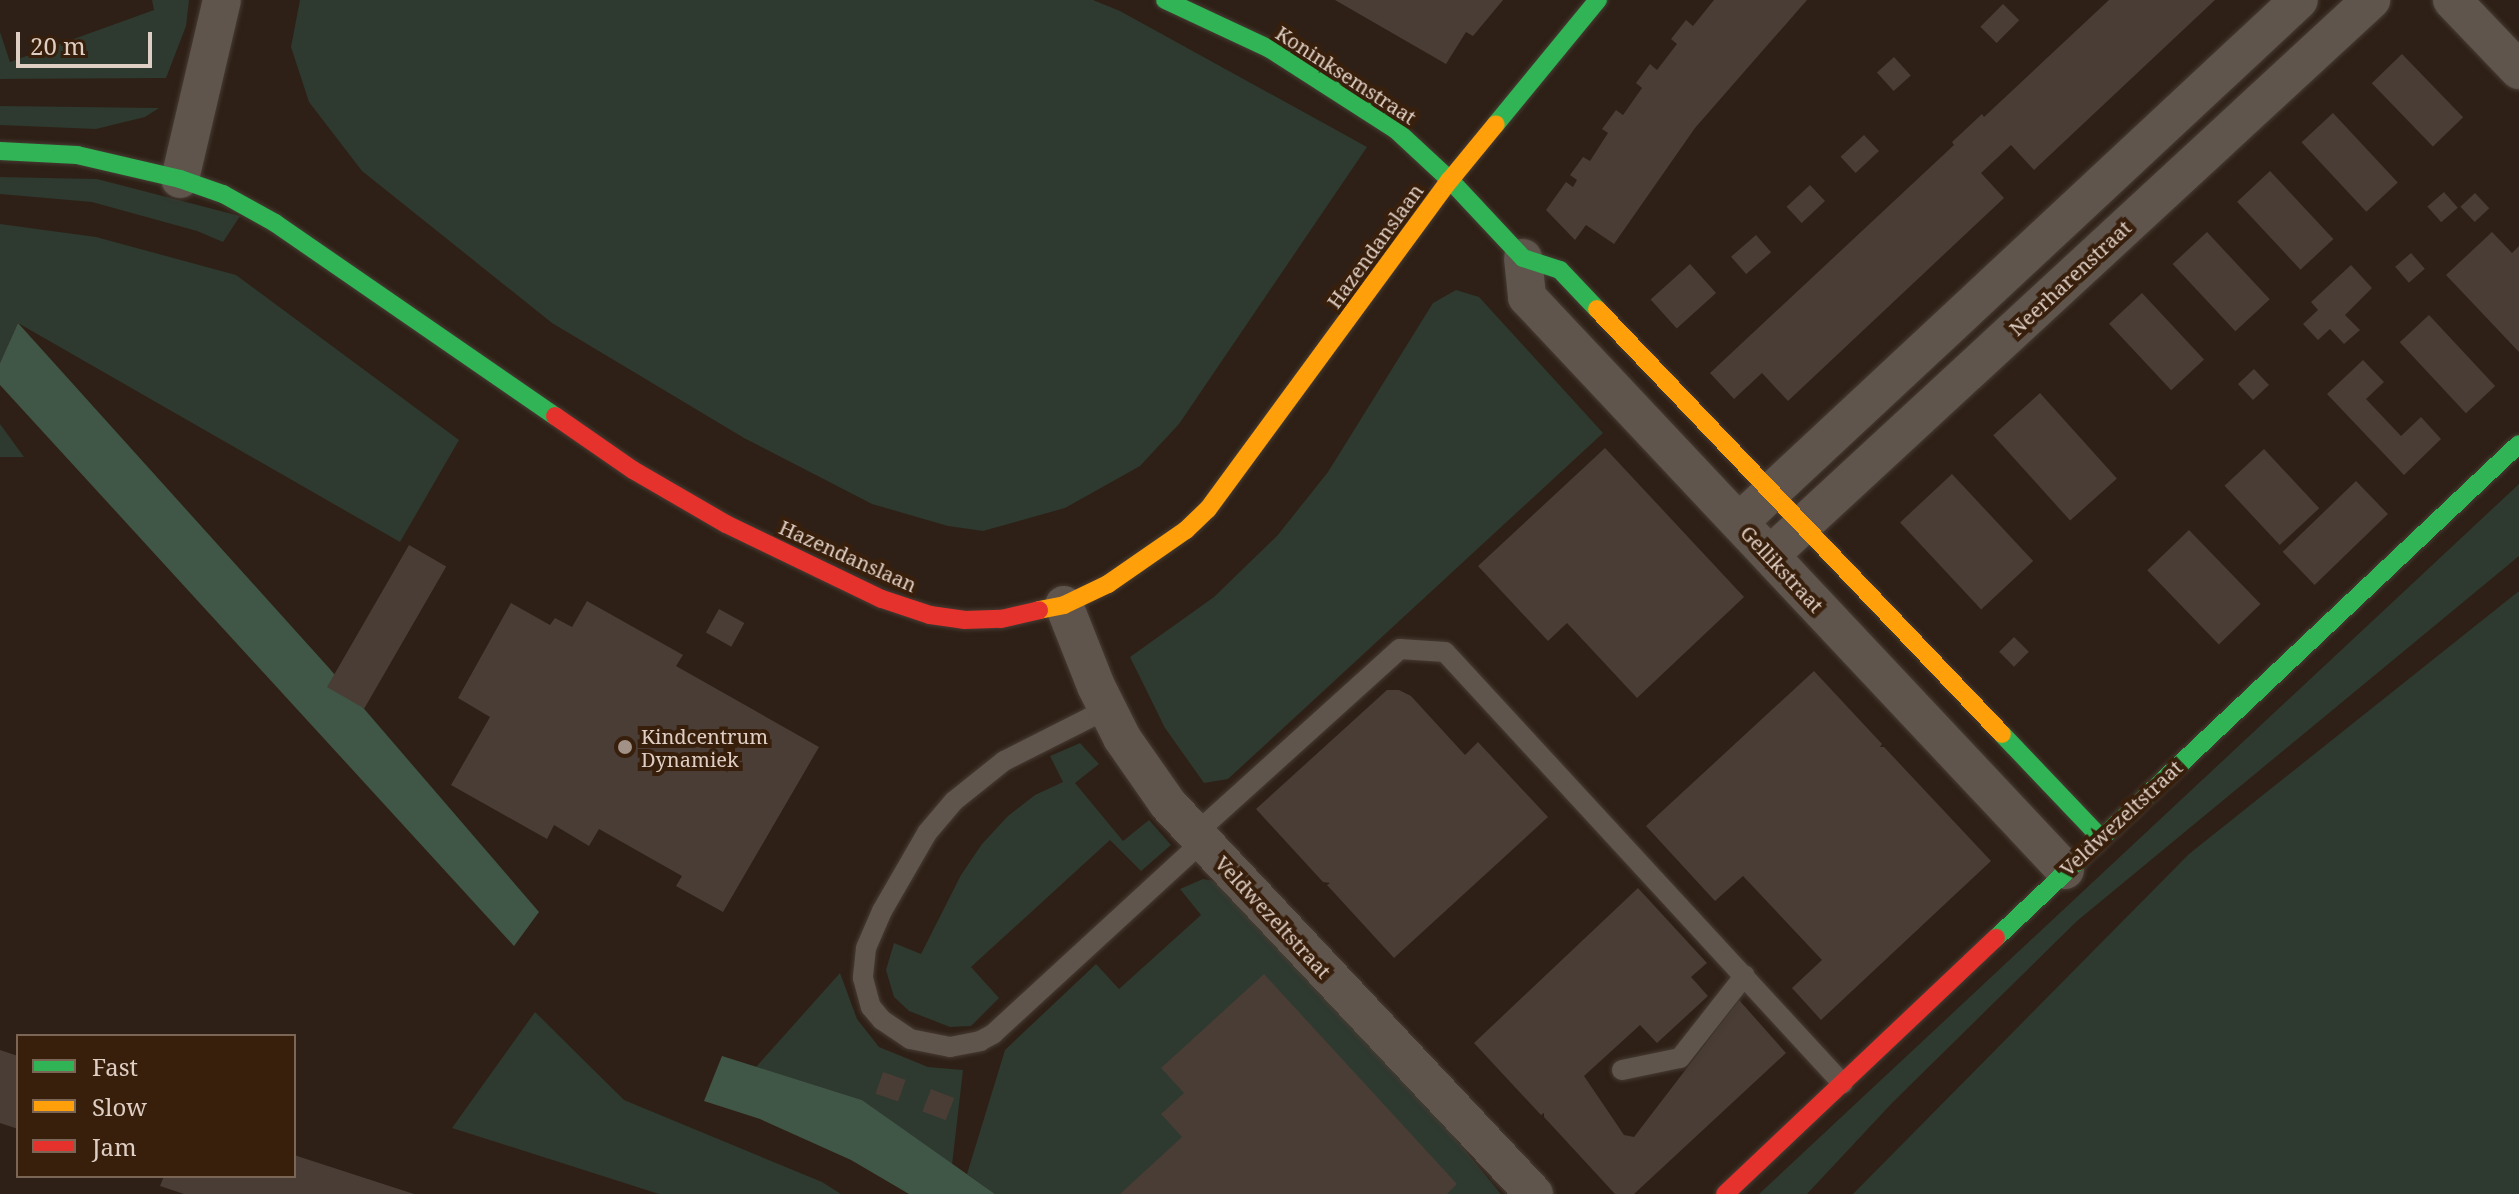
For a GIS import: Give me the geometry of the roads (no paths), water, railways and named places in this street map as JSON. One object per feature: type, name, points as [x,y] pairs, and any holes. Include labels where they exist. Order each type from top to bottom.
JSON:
[{"type":"street","points":[[180,179],[222,0]]},
{"type":"street","name":"Koninksemstraat","points":[[1165,0],[1270,49],[1396,130],[1450,180]]},
{"type":"street","name":"Hazendanslaan","points":[[0,151],[77,155],[180,179],[223,194],[275,223],[633,470],[824,574],[918,611],[964,620],[1001,619],[1064,605],[1140,564],[1208,509],[1450,180],[1598,0]]},
{"type":"street","points":[[1738,522],[2299,0]]},
{"type":"street","name":"Neerharenstraat","points":[[1770,556],[2371,0]]},
{"type":"street","points":[[2452,0],[2519,70]]},
{"type":"street","points":[[1450,180],[1523,258],[1560,270],[2100,837]]},
{"type":"street","name":"Gellikstraat","points":[[1523,258],[1527,297],[2065,870]]},
{"type":"street","name":"Veldwezeltstraat","points":[[1725,1194],[2519,444]]},
{"type":"street","name":"Veldwezeltstraat","points":[[1064,605],[1107,709],[1141,769],[1199,838],[1534,1194]]},
{"type":"lane","points":[[1107,709],[1004,761],[954,801],[927,833],[882,911],[866,948],[863,978],[871,1007],[882,1020],[910,1039],[950,1047],[980,1041],[993,1034],[1400,649],[1445,652],[1843,1084]]},
{"type":"lane","points":[[1622,1070],[1680,1058],[1745,975]]},
{"type":"place","name":"Kindcentrum Dynamiek","points":[[625,747]]}]
